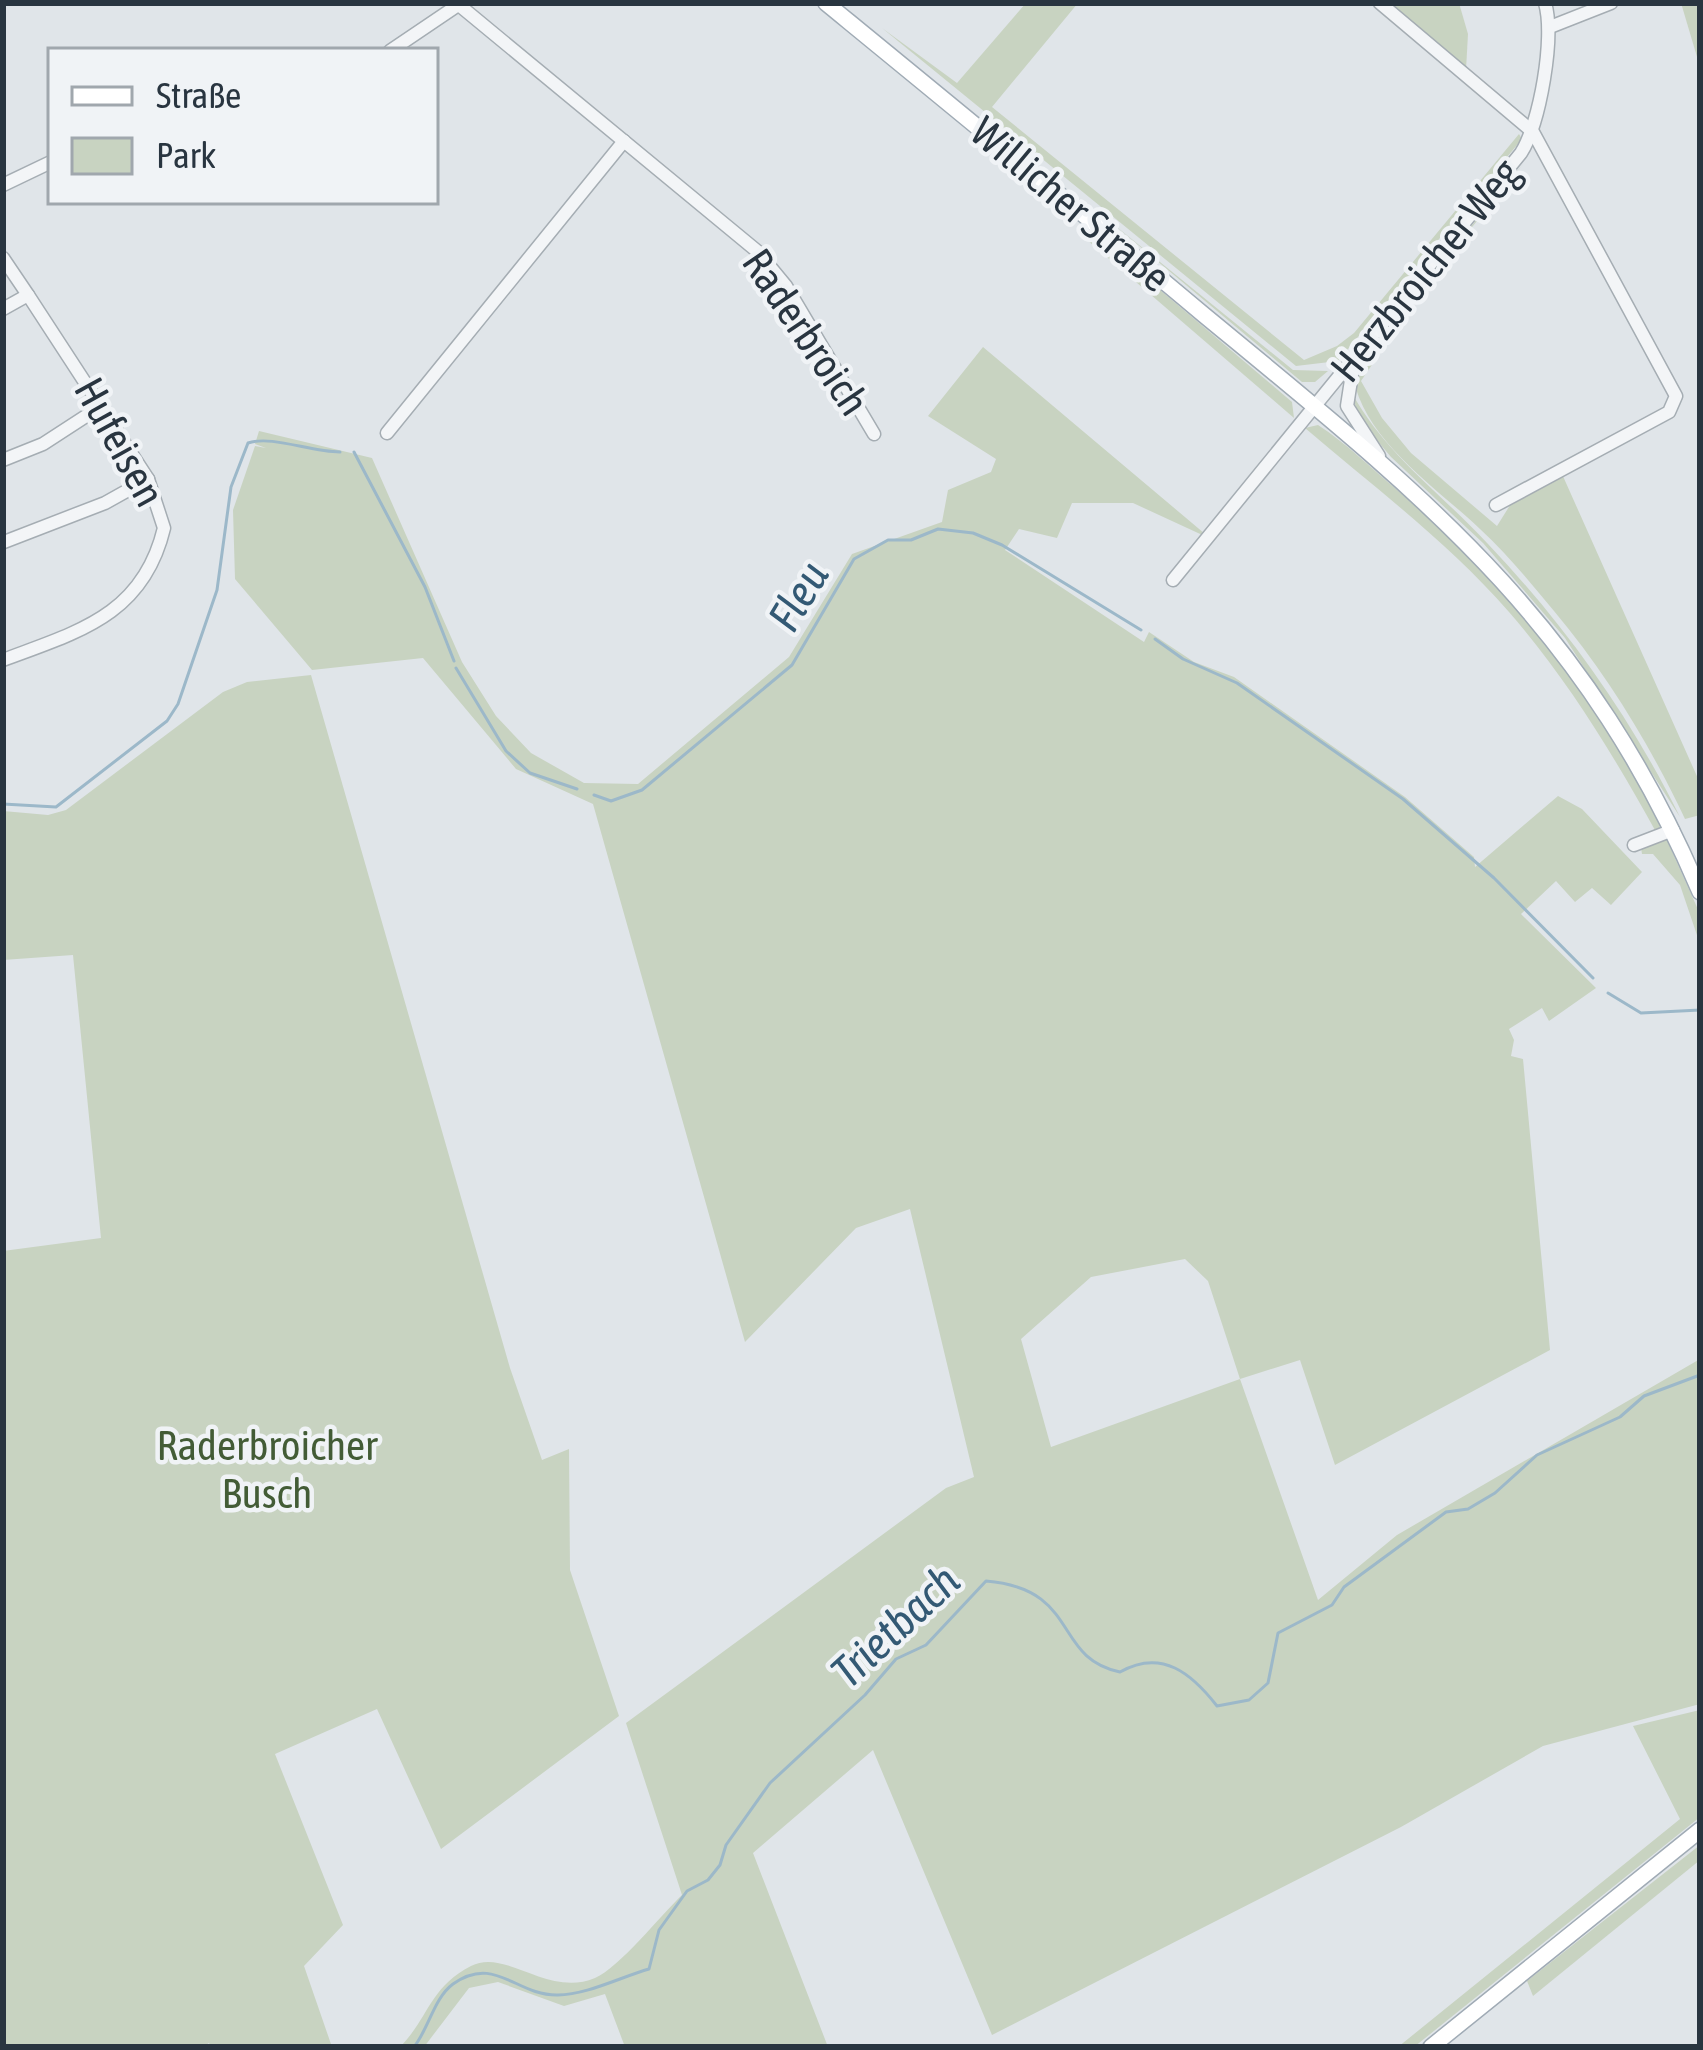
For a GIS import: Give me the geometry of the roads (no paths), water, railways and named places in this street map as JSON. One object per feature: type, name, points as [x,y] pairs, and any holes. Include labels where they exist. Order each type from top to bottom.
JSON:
[{"type":"main road","name":"Willicher Straße","points":[[826,3],[1316,406],[1479,552],[1544,624],[1606,711],[1672,830],[1700,892]]},
{"type":"main road","points":[[1431,2047],[1700,1829]]},
{"type":"street","name":"Herzbroicher Weg","points":[[1380,3],[1533,132],[1676,402],[1669,412],[1496,505]]},
{"type":"street","name":"Herzbroicher Weg","points":[[1316,406],[1533,132],[1550,27],[1545,3]]},
{"type":"street","points":[[1550,27],[1611,3]]},
{"type":"street","name":"Raderbroich","points":[[394,48],[460,4],[769,264],[874,434]]},
{"type":"street","points":[[387,433],[624,142]]},
{"type":"street","points":[[3,185],[48,163]]},
{"type":"street","name":"Hufeisen","points":[[3,258],[104,405],[148,479],[164,528],[126,600],[90,627],[3,660]]},
{"type":"street","points":[[3,309],[28,295]]},
{"type":"street","points":[[1356,355],[1347,406],[1385,465]]},
{"type":"street","points":[[3,460],[43,444],[104,405]]},
{"type":"street","points":[[1173,580],[1316,406]]},
{"type":"street","points":[[4,542],[105,503],[148,479]]},
{"type":"street","points":[[1634,845],[1672,830]]},
{"type":"waterway","name":"Fleu","points":[[3,804],[56,807],[167,721],[178,704],[217,590],[231,487],[248,443],[268,441],[340,452]]},
{"type":"waterway","name":"Fleu","points":[[354,452],[425,587],[454,661]]},
{"type":"waterway","name":"Fleu","points":[[594,795],[611,801],[642,790],[792,665],[854,559],[888,540],[911,540],[938,529],[973,533],[1002,545],[1141,630]]},
{"type":"waterway","name":"Fleu","points":[[1155,639],[1183,659],[1237,683],[1403,799],[1494,878],[1593,978]]},
{"type":"waterway","name":"Fleu","points":[[456,668],[506,751],[530,773],[577,789]]},
{"type":"waterway","name":"Fleu","points":[[1608,993],[1641,1013],[1700,1010]]},
{"type":"waterway","name":"Trietbach","points":[[414,2047],[441,1997],[468,1976],[494,1975],[558,1995],[649,1969],[659,1930],[687,1891],[708,1880],[720,1865],[726,1845],[770,1783],[865,1695],[896,1659],[926,1645],[986,1581],[1037,1597],[1099,1664],[1120,1672],[1135,1665],[1163,1664],[1186,1675],[1217,1706],[1249,1700],[1268,1683],[1278,1633],[1332,1605],[1344,1587],[1446,1512],[1468,1509],[1495,1493],[1537,1455],[1620,1417],[1644,1396],[1700,1375]]},
{"type":"park label","name":"Raderbroicher Busch","points":[[267,1469]]}]
